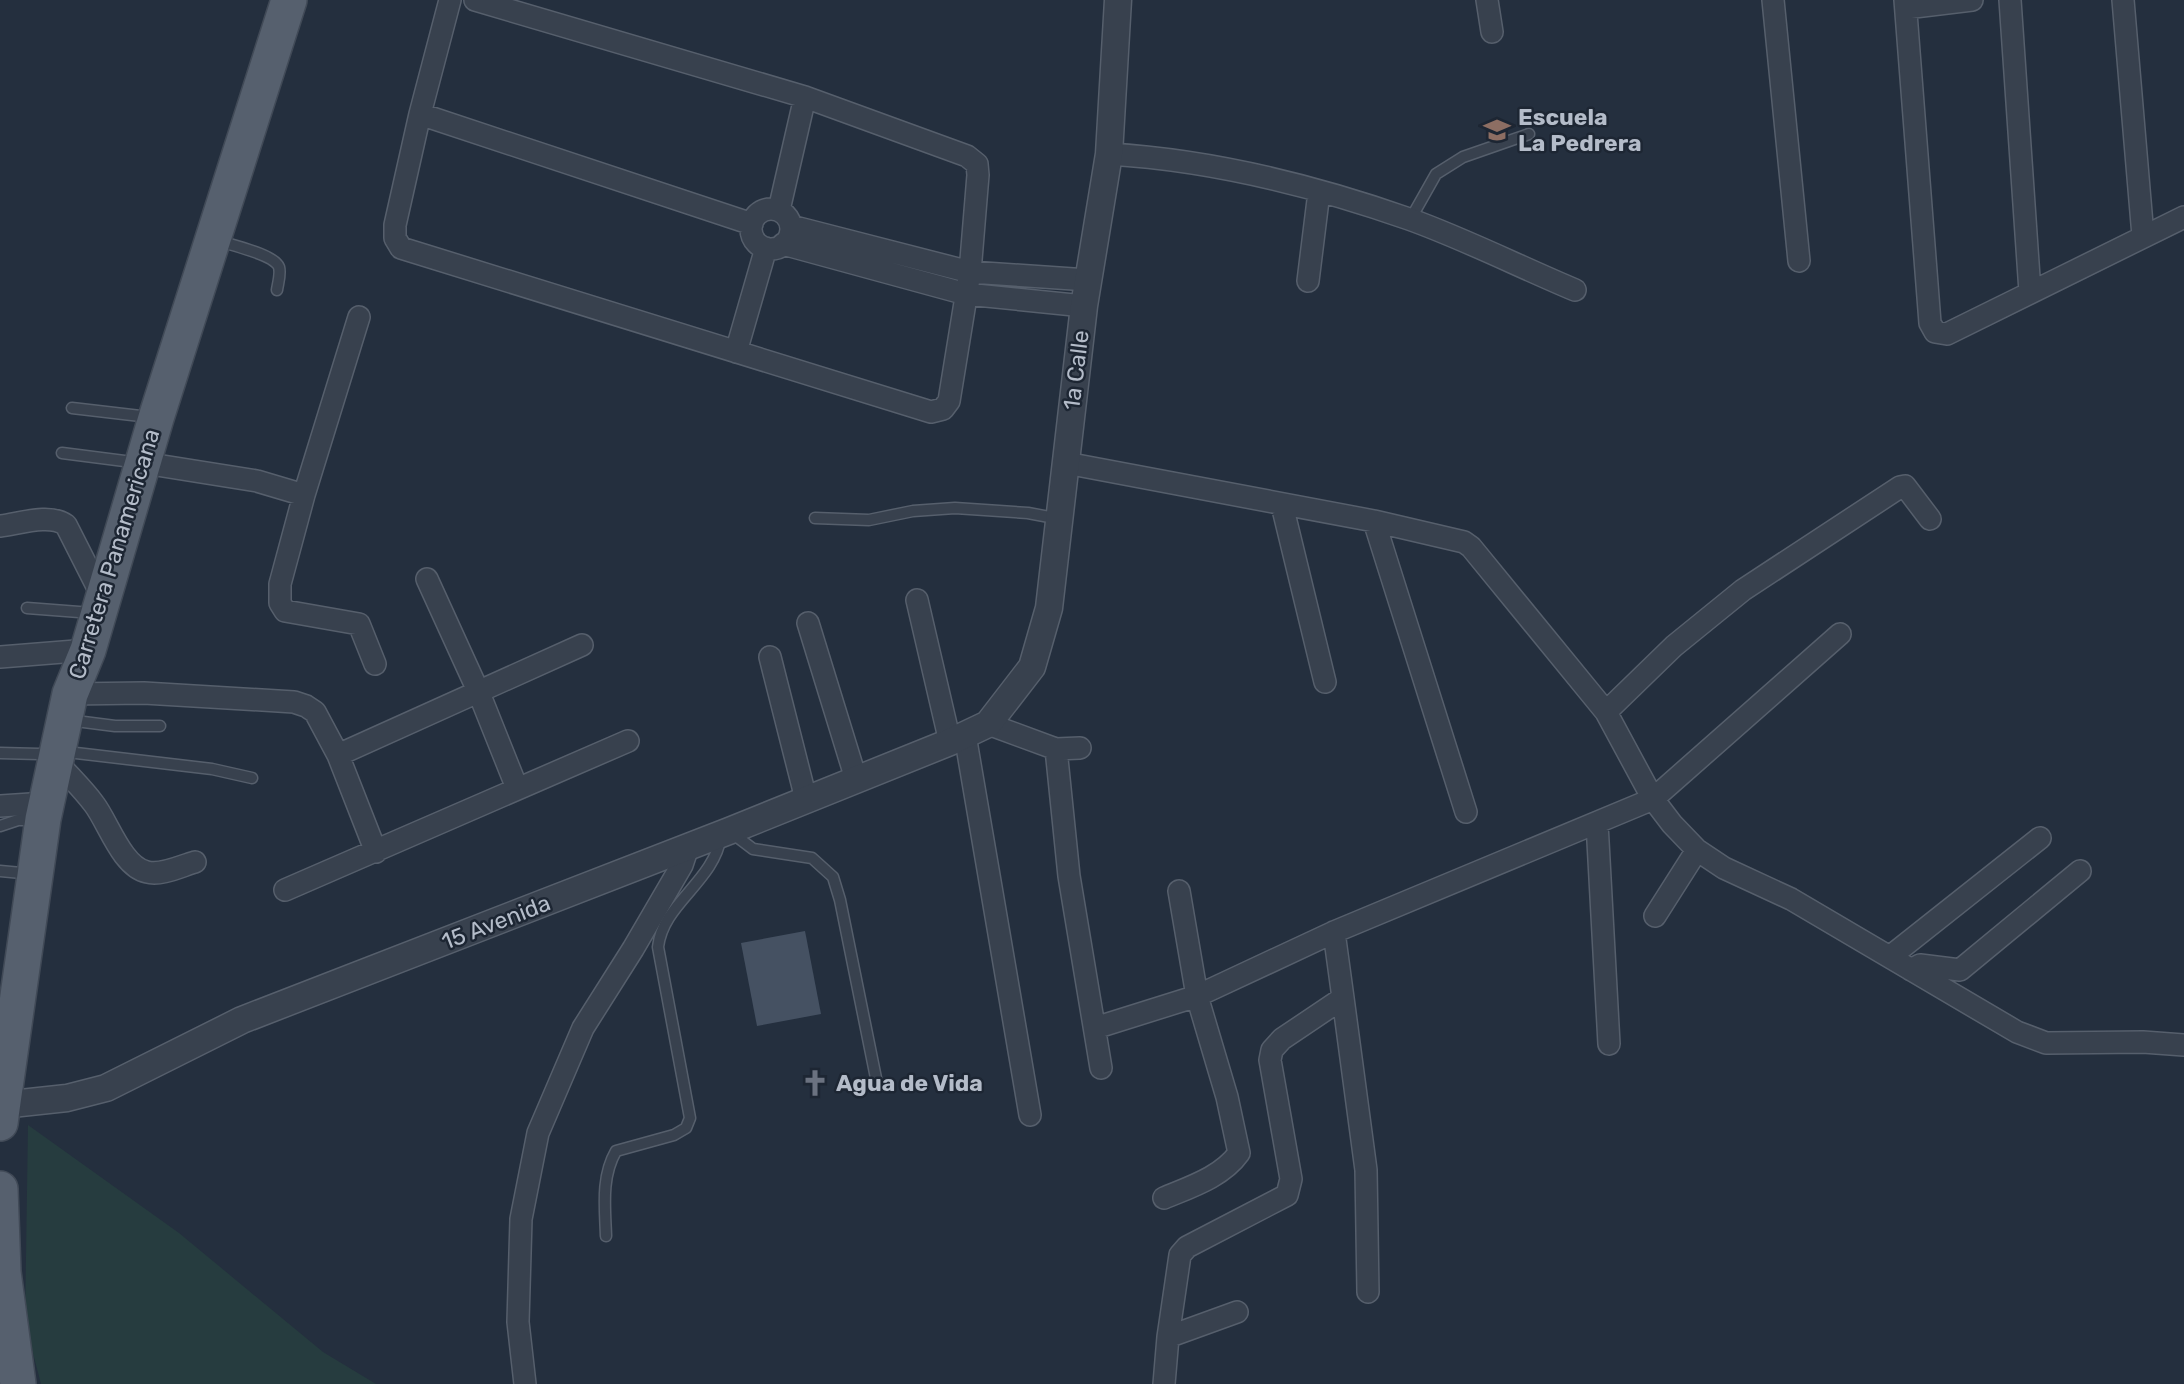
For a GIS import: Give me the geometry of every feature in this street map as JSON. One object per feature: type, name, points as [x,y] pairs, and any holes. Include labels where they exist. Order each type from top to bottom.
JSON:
[{"type":"main road","name":"Carretera Panamericana","points":[[1,1114],[34,874],[63,732],[156,418],[289,0]]},
{"type":"main road","points":[[0,1189],[3,1272],[18,1384]]},
{"type":"street","points":[[450,0],[395,225],[395,238],[401,248],[931,412],[943,409],[949,401],[970,272],[977,164],[967,156],[805,97],[475,0]]},
{"type":"street","name":"1a Calle","points":[[968,734],[1031,667],[1049,608],[1084,306],[1109,154],[1118,0]]},
{"type":"street","points":[[1487,0],[1492,32]]},
{"type":"street","points":[[1773,0],[1799,261]]},
{"type":"street","points":[[1972,0],[1906,4],[1930,323],[1935,332],[1947,334],[2184,217]]},
{"type":"street","points":[[2010,0],[2030,292]]},
{"type":"street","points":[[2123,0],[2143,236]]},
{"type":"street","points":[[736,352],[779,232],[805,97]]},
{"type":"street","points":[[420,114],[752,224]]},
{"type":"street","points":[[1109,154],[1160,157],[1274,178],[1410,220],[1575,290]]},
{"type":"street","points":[[1308,281],[1319,192]]},
{"type":"street","points":[[1084,306],[966,294],[779,232],[765,209],[754,218],[752,224],[752,236],[760,245],[779,232],[970,272],[1088,280]]},
{"type":"street","points":[[359,317],[304,495],[280,584],[279,603],[285,611],[359,624],[375,664]]},
{"type":"street","points":[[144,463],[257,481],[304,495]]},
{"type":"street","points":[[1066,463],[1454,538],[1471,547],[1606,712],[1653,799],[1697,850],[1724,868],[1791,899],[1891,956],[2005,1026],[2046,1043],[2143,1042],[2184,1045]]},
{"type":"street","points":[[1606,712],[1674,646],[1743,590],[1900,487],[1905,486],[1930,519]]},
{"type":"street","points":[[1282,505],[1325,682]]},
{"type":"street","points":[[0,526],[44,520],[61,521],[66,525],[100,605]]},
{"type":"street","points":[[1374,521],[1466,812]]},
{"type":"street","points":[[426,579],[479,693],[517,788]]},
{"type":"street","points":[[917,600],[968,734],[1030,1115]]},
{"type":"street","points":[[808,624],[856,779]]},
{"type":"street","points":[[1095,1028],[1197,996],[1334,932],[1653,799],[1840,634]]},
{"type":"street","points":[[338,755],[582,645]]},
{"type":"street","points":[[0,657],[88,650]]},
{"type":"street","points":[[770,657],[806,799]]},
{"type":"street","points":[[195,862],[157,872],[146,872],[136,867],[125,856],[95,804],[63,732],[144,692],[306,705],[315,712],[338,755],[376,852]]},
{"type":"street","points":[[968,734],[1056,749],[1080,748]]},
{"type":"street","name":"15 Avenida","points":[[1,1114],[106,1088],[242,1020],[725,833],[968,734]]},
{"type":"street","points":[[285,890],[628,741]]},
{"type":"street","points":[[1056,749],[1069,876],[1101,1068]]},
{"type":"street","points":[[0,806],[45,811]]},
{"type":"street","points":[[1597,822],[1609,1044]]},
{"type":"street","points":[[1891,956],[2040,838]]},
{"type":"street","points":[[525,1384],[518,1322],[521,1219],[538,1133],[583,1028],[682,865],[688,847]]},
{"type":"street","points":[[1655,916],[1697,850]]},
{"type":"street","points":[[1911,970],[1920,965],[1960,970],[2080,871]]},
{"type":"street","points":[[1164,1198],[1209,1178],[1233,1161],[1239,1153],[1227,1097],[1197,996],[1179,891]]},
{"type":"street","points":[[1334,932],[1366,1170],[1368,1292]]},
{"type":"street","points":[[1164,1384],[1180,1255],[1187,1247],[1287,1195],[1291,1179],[1270,1060],[1272,1049],[1282,1039],[1343,998]]},
{"type":"street","points":[[1168,1337],[1237,1312]]},
{"type":"lane","points":[[1410,220],[1436,173],[1463,157],[1529,134]]},
{"type":"lane","points":[[214,239],[269,257],[277,263],[280,271],[276,290]]},
{"type":"lane","points":[[72,408],[156,418]]},
{"type":"lane","points":[[62,453],[144,463]]},
{"type":"lane","points":[[815,518],[869,520],[913,511],[955,508],[1028,513],[1060,519]]},
{"type":"lane","points":[[27,608],[100,605]]},
{"type":"lane","points":[[0,753],[39,754],[63,732],[115,726],[160,726]]},
{"type":"lane","points":[[63,732],[252,778]]},
{"type":"lane","points":[[0,826],[45,811]]},
{"type":"lane","points":[[606,1236],[605,1186],[608,1164],[616,1151],[674,1135],[686,1128],[690,1118],[658,947],[667,921],[714,862],[725,833],[753,849],[812,859],[833,877],[877,1083]]},
{"type":"lane","points":[[0,871],[34,874]]},
{"type":"green space","points":[[28,1125],[179,1233],[323,1352],[376,1384],[41,1384],[25,1323]]},
{"type":"building","points":[[805,931],[821,1014],[757,1026],[741,943]]},
{"type":"place","name":"Escuela La Pedrera","points":[[1497,130]]},
{"type":"place","name":"Agua de Vida","points":[[815,1083]]}]
